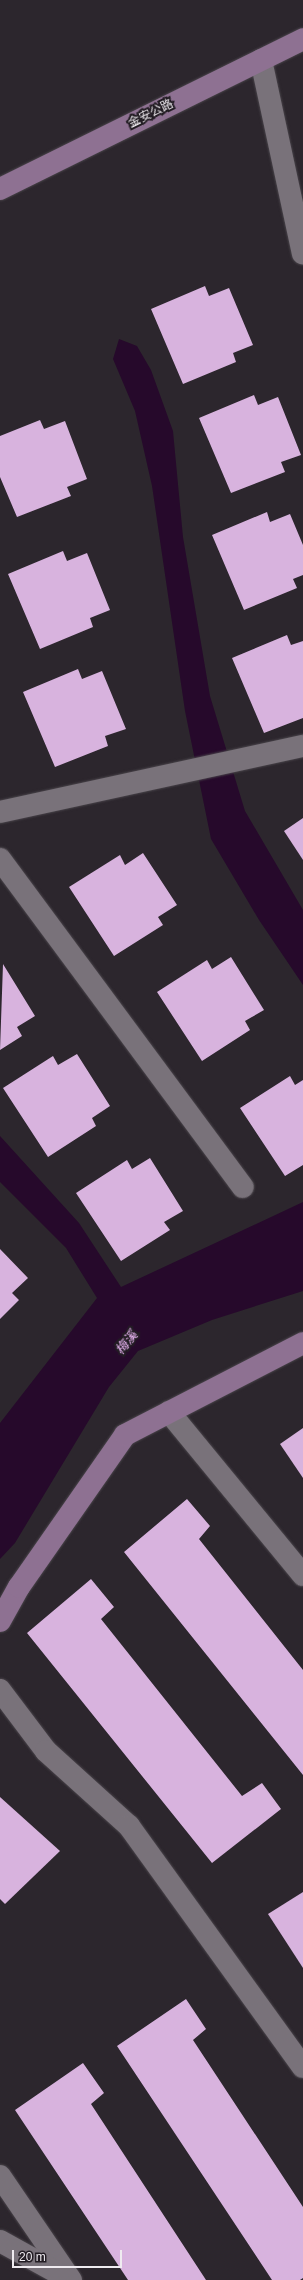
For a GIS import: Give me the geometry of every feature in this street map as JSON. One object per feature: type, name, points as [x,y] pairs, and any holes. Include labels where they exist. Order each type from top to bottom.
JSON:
[{"type":"street","name":"金安公路","points":[[0,189],[303,39]]},
{"type":"street","points":[[261,60],[299,213],[303,254]]},
{"type":"street","points":[[0,808],[303,746]]},
{"type":"street","points":[[0,859],[243,1186]]},
{"type":"street","points":[[0,1621],[19,1587],[125,1435],[303,1343]]},
{"type":"street","points":[[169,1412],[303,1575]]},
{"type":"street","points":[[0,1690],[46,1751],[128,1826],[303,2067]]},
{"type":"street","points":[[0,2176],[71,2280]]},
{"type":"street","points":[[0,2241],[71,2280]]},
{"type":"water","points":[[119,339],[137,346],[151,370],[173,431],[183,537],[210,696],[245,811],[303,910],[303,985],[259,920],[211,839],[185,711],[152,486],[135,411],[113,359]]},
{"type":"water","name":"梅溪","points":[[0,1136],[79,1223],[121,1287],[303,1202],[303,1291],[212,1320],[138,1351],[109,1387],[15,1543],[0,1559],[0,1423],[97,1298],[66,1248],[0,1182]]},
{"type":"building","points":[[205,286],[209,296],[229,288],[253,345],[233,353],[236,362],[183,384],[151,309]]},
{"type":"building","points":[[254,395],[258,405],[278,397],[301,455],[281,462],[285,472],[231,493],[199,418]]},
{"type":"building","points":[[40,420],[44,429],[65,421],[87,479],[67,487],[71,496],[17,517],[0,477],[0,436]]},
{"type":"building","points":[[267,512],[270,522],[290,514],[303,545],[303,575],[293,579],[297,588],[244,610],[212,535]]},
{"type":"building","points":[[63,551],[67,561],[87,553],[110,610],[90,618],[93,627],[40,649],[8,574]]},
{"type":"building","points":[[287,635],[291,645],[303,641],[303,718],[264,733],[232,658]]},
{"type":"building","points":[[78,669],[82,679],[102,671],[126,729],[105,736],[108,746],[55,767],[23,692]]},
{"type":"building","points":[[303,818],[303,860],[284,831]]},
{"type":"building","points":[[143,853],[177,905],[158,917],[163,925],[114,956],[69,887],[120,855],[125,865]]},
{"type":"building","points":[[231,957],[264,1010],[245,1021],[250,1030],[202,1061],[157,992],[207,960],[212,969]]},
{"type":"building","points":[[3,964],[35,1016],[17,1027],[22,1036],[0,1050]]},
{"type":"building","points":[[77,1054],[110,1106],[92,1118],[96,1126],[48,1157],[3,1088],[53,1056],[58,1065]]},
{"type":"building","points":[[290,1076],[295,1085],[303,1080],[303,1165],[285,1176],[240,1108]]},
{"type":"building","points":[[150,1158],[183,1211],[164,1222],[170,1230],[121,1261],[76,1193],[127,1160],[132,1169]]},
{"type":"building","points":[[0,1249],[28,1278],[12,1293],[19,1300],[0,1319]]},
{"type":"building","points":[[303,1428],[303,1478],[280,1444]]},
{"type":"building","points":[[187,1499],[210,1526],[199,1539],[303,1670],[303,1775],[124,1552]]},
{"type":"building","points":[[91,1579],[114,1607],[101,1619],[242,1796],[262,1783],[281,1809],[212,1863],[27,1633]]},
{"type":"building","points":[[0,1797],[60,1851],[5,1904],[0,1899]]},
{"type":"building","points":[[303,1892],[303,1968],[268,1914]]},
{"type":"building","points":[[186,1999],[206,2029],[193,2040],[303,2207],[303,2278],[300,2280],[272,2280],[117,2046]]},
{"type":"building","points":[[83,2063],[104,2093],[91,2104],[206,2280],[128,2280],[15,2110]]}]
